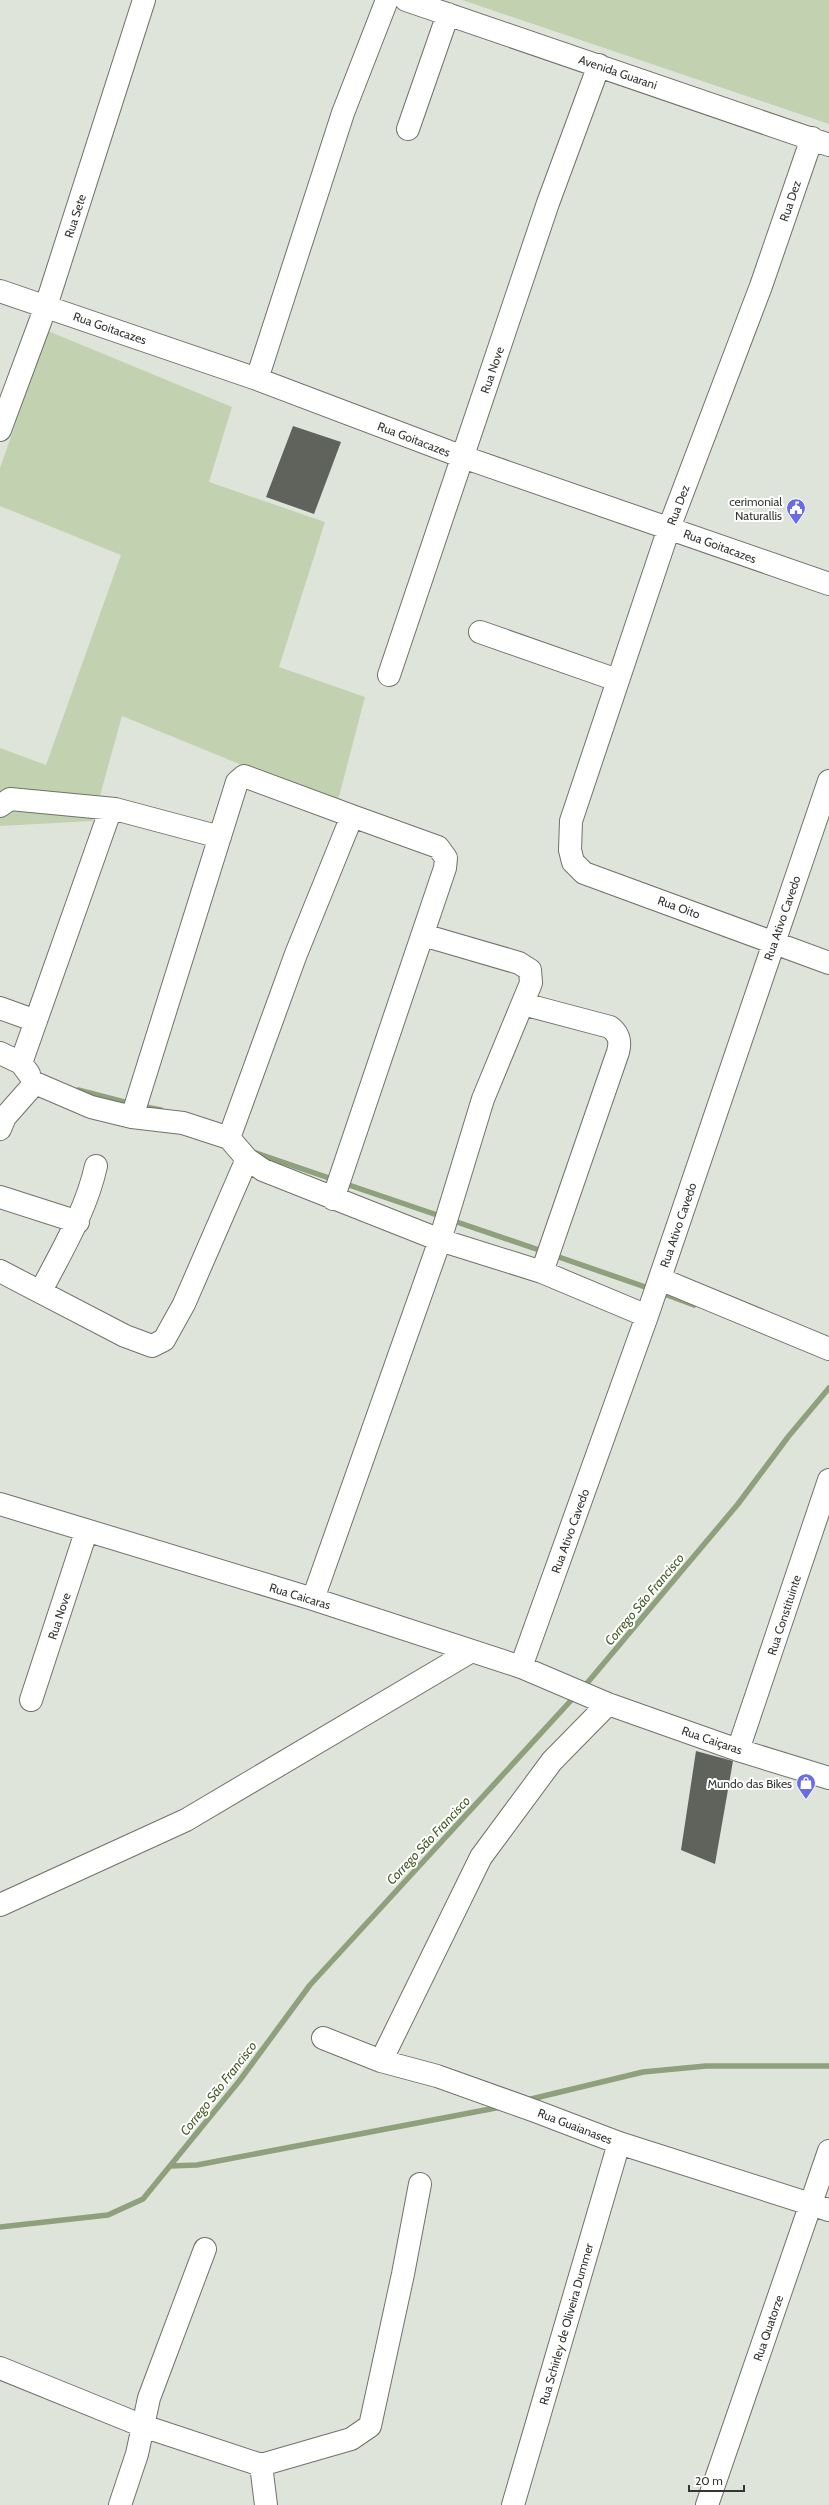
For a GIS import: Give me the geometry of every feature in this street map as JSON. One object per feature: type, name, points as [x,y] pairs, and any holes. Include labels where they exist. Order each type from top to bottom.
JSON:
[{"type":"street","name":"Rua Sete","points":[[0,430],[46,306],[144,0]]},
{"type":"street","points":[[256,379],[344,113],[387,0]]},
{"type":"street","name":"Avenida Guarani","points":[[406,0],[820,142]]},
{"type":"street","points":[[408,129],[448,14]]},
{"type":"street","name":"Rua Nove","points":[[389,675],[548,203],[599,65]]},
{"type":"street","name":"Rua Dez","points":[[584,873],[574,862],[570,850],[571,820],[669,528],[761,286],[820,142]]},
{"type":"street","name":"Rua Goitacazes","points":[[0,290],[256,379],[463,457],[829,584]]},
{"type":"street","points":[[480,632],[617,680]]},
{"type":"street","points":[[132,1117],[237,782],[244,776],[438,847],[446,858],[445,868],[333,1199]]},
{"type":"street","name":"Rua Ativo Cavedo","points":[[521,1667],[660,1279],[829,781]]},
{"type":"street","points":[[0,806],[10,800],[115,809],[220,837]]},
{"type":"street","points":[[21,1063],[109,814],[115,809]]},
{"type":"street","points":[[230,1138],[296,954],[352,816]]},
{"type":"street","name":"Rua Oito","points":[[584,873],[774,942],[829,964]]},
{"type":"street","points":[[313,1599],[440,1240],[483,1099],[523,1004],[532,977],[527,966],[423,935]]},
{"type":"street","points":[[523,1004],[610,1027],[615,1031],[619,1041],[618,1052],[542,1272]]},
{"type":"street","points":[[0,1008],[36,1021]]},
{"type":"street","points":[[0,1053],[21,1063],[36,1083],[91,1107],[132,1117],[183,1122],[230,1138],[247,1159],[263,1170],[333,1199],[440,1240],[542,1272],[647,1316]]},
{"type":"street","points":[[0,1129],[5,1117],[36,1083]]},
{"type":"street","points":[[0,1271],[125,1336],[152,1346],[156,1345],[164,1340],[184,1304],[247,1159]]},
{"type":"street","points":[[41,1291],[78,1222],[90,1190],[96,1166]]},
{"type":"street","points":[[0,1197],[78,1222]]},
{"type":"street","points":[[660,1279],[829,1349]]},
{"type":"street","name":"Rua Constituinte","points":[[738,1750],[829,1480]]},
{"type":"street","name":"Rua Caicaras","points":[[0,1504],[86,1532],[313,1599],[470,1652],[521,1667],[602,1702]]},
{"type":"street","name":"Rua Nove","points":[[31,1700],[86,1532]]},
{"type":"street","points":[[0,1905],[186,1820],[470,1652]]},
{"type":"street","points":[[381,2061],[481,1857],[552,1761],[602,1702]]},
{"type":"street","name":"Rua Caiçaras","points":[[602,1702],[738,1750],[829,1778]]},
{"type":"street","name":"Rua Guaianases","points":[[323,2038],[381,2061],[437,2076],[536,2110],[619,2144],[820,2207]]},
{"type":"street","name":"Rua Schirley de Oliveira Dummer","points":[[513,2505],[619,2144]]},
{"type":"street","name":"Rua Quatorze","points":[[707,2505],[820,2207],[829,2151]]},
{"type":"street","points":[[0,2368],[143,2426],[261,2465],[351,2439],[370,2426],[403,2274],[420,2184]]},
{"type":"street","points":[[120,2505],[136,2454],[149,2398],[205,2249]]},
{"type":"street","points":[[261,2465],[266,2505]]},
{"type":"green space","points":[[462,0],[829,0],[829,124]]},
{"type":"green space","points":[[48,331],[232,407],[209,482],[325,522],[279,667],[365,697],[337,804],[122,716],[93,821],[0,826],[0,748],[46,765],[121,555],[0,506],[0,468]]},
{"type":"building","points":[[293,426],[341,442],[314,514],[266,497]]},
{"type":"building","points":[[696,1751],[733,1761],[715,1864],[681,1850]]},
{"type":"waterway","points":[[78,1090],[132,1104]]},
{"type":"waterway","points":[[140,1106],[161,1110]]},
{"type":"waterway","points":[[253,1152],[335,1180]]},
{"type":"waterway","points":[[343,1183],[443,1217]]},
{"type":"waterway","points":[[451,1220],[545,1252]]},
{"type":"waterway","points":[[553,1255],[651,1289]]},
{"type":"waterway","points":[[659,1292],[694,1305]]},
{"type":"waterway","name":"Corrego São Francisco","points":[[583,1688],[738,1504],[788,1437],[829,1388]]},
{"type":"waterway","name":"Corrego São Francisco","points":[[0,2227],[108,2215],[143,2199],[240,2080],[310,1985],[576,1695]]},
{"type":"waterway","points":[[527,2100],[643,2072],[706,2066],[829,2066]]},
{"type":"waterway","points":[[170,2166],[197,2165],[501,2107]]},
{"type":"place","name":"cerimonial Naturallis","points":[[796,525]]},
{"type":"place","name":"Mundo das Bikes","points":[[806,1800]]}]
